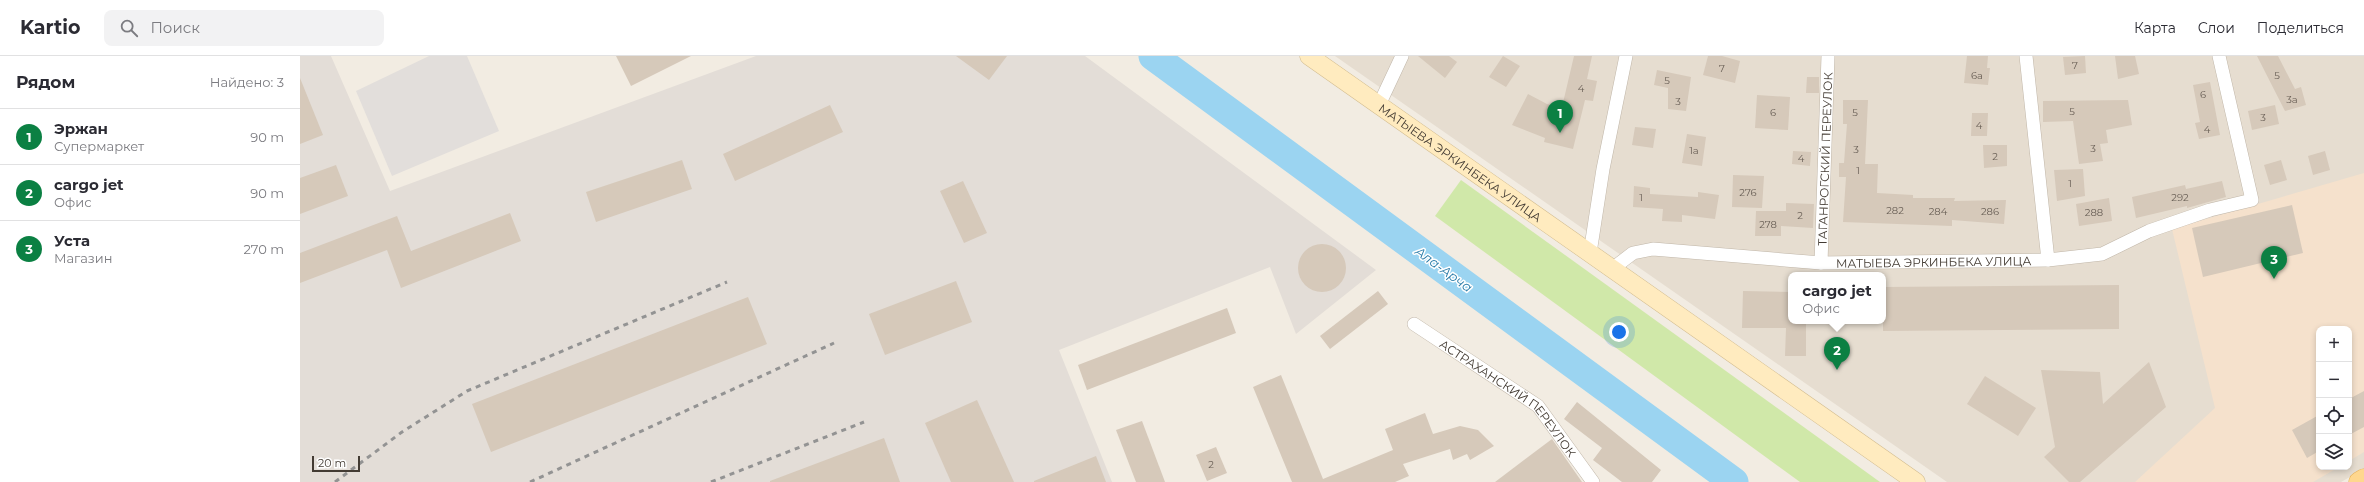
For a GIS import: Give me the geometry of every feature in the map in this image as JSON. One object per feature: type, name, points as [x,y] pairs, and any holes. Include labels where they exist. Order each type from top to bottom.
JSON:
[{"type":"main road","name":"МАТЫЕВА ЭРКИНБЕКА УЛИЦА","points":[[1309,56],[1916,482]]},
{"type":"main road","points":[[2359,482],[2364,479]]},
{"type":"street","points":[[1379,105],[1402,56]]},
{"type":"street","points":[[1590,253],[1603,169],[1626,56]]},
{"type":"street","name":"ТАГАНРОГСКИЙ ПЕРЕУЛОК","points":[[1821,263],[1828,56]]},
{"type":"street","points":[[2026,56],[2048,260]]},
{"type":"street","name":"МАТЫЕВА ЭРКИНБЕКА УЛИЦА","points":[[1612,269],[1633,253],[1653,249],[1821,263],[2048,260],[2102,254],[2149,231],[2210,210],[2252,200],[2219,56]]},
{"type":"street","name":"АСТРАХАНСКИЙ ПЕРЕУЛОК","points":[[1414,324],[1538,406],[1593,482]]},
{"type":"shaded area","points":[[300,56],[331,56],[390,191],[756,56],[1085,56],[1376,270],[1296,334],[1270,267],[1059,350],[1112,482],[300,482]]},
{"type":"shaded area","points":[[429,56],[467,56],[499,131],[392,176],[356,91]]},
{"type":"shaded area","points":[[1335,56],[2364,56],[2364,469],[2341,482],[1947,482]]},
{"type":"shaded area","points":[[2364,173],[2364,452],[2352,459],[2352,326],[2316,326],[2316,470],[2334,470],[2313,482],[2135,482],[2215,408],[2172,229]]},
{"type":"green space","points":[[1461,180],[1880,482],[1800,482],[1435,216]]},
{"type":"building","points":[[616,56],[691,56],[631,86]]},
{"type":"building","points":[[956,56],[1007,56],[989,80]]},
{"type":"building","points":[[1418,56],[1449,56],[1457,62],[1445,78]]},
{"type":"building","points":[[1503,56],[1520,66],[1506,87],[1489,77]]},
{"type":"building","points":[[1574,56],[1592,56],[1587,79],[1597,81],[1593,101],[1585,100],[1573,149],[1544,142],[1545,138],[1512,125],[1528,94],[1547,104],[1562,107]]},
{"type":"building","points":[[1708,56],[1722,56],[1740,61],[1735,83],[1703,75]]},
{"type":"building","points":[[1967,56],[1988,56],[1987,68],[1990,68],[1988,85],[1964,83]]},
{"type":"building","points":[[2085,56],[2086,73],[2065,75],[2063,57]]},
{"type":"building","points":[[2115,56],[2135,56],[2139,74],[2118,79]]},
{"type":"building","points":[[2257,56],[2278,56],[2295,89],[2301,87],[2306,105],[2285,111]]},
{"type":"building","points":[[1657,70],[1691,77],[1686,111],[1668,109],[1668,88],[1654,85]]},
{"type":"building","points":[[1807,77],[1819,77],[1819,93],[1806,93]]},
{"type":"building","points":[[300,78],[323,135],[300,144]]},
{"type":"building","points":[[2210,82],[2220,135],[2199,139],[2195,123],[2200,122],[2193,85]]},
{"type":"building","points":[[1757,95],[1790,97],[1788,130],[1755,128]]},
{"type":"building","points":[[1843,100],[1868,100],[1865,164],[1878,164],[1877,193],[1913,195],[1913,198],[1955,198],[1954,201],[2006,200],[2004,224],[1952,220],[1952,226],[1843,222],[1846,177],[1839,177],[1839,163],[1844,163],[1847,124],[1843,124]]},
{"type":"building","points":[[2128,100],[2132,125],[2106,130],[2108,143],[2100,144],[2103,161],[2079,164],[2073,121],[2043,122],[2043,101]]},
{"type":"building","points":[[830,105],[843,132],[735,181],[723,154]]},
{"type":"building","points":[[2275,105],[2279,124],[2252,130],[2248,111]]},
{"type":"building","points":[[1972,113],[1988,113],[1987,136],[1971,136]]},
{"type":"building","points":[[1635,127],[1656,129],[1653,148],[1632,145]]},
{"type":"building","points":[[1687,134],[1706,137],[1702,166],[1682,163]]},
{"type":"building","points":[[1983,145],[2007,145],[2007,166],[1984,168]]},
{"type":"building","points":[[1793,151],[1811,152],[1810,166],[1792,164]]},
{"type":"building","points":[[2325,151],[2330,170],[2313,175],[2308,156]]},
{"type":"building","points":[[682,160],[692,189],[596,222],[586,192]]},
{"type":"building","points":[[2281,160],[2287,180],[2270,185],[2264,165]]},
{"type":"building","points":[[336,165],[348,196],[300,214],[300,178]]},
{"type":"building","points":[[2083,169],[2085,196],[2057,201],[2054,170]]},
{"type":"building","points":[[1733,175],[1764,176],[1762,208],[1732,207]]},
{"type":"building","points":[[963,181],[987,233],[964,243],[940,191]]},
{"type":"building","points":[[2222,181],[2226,197],[2187,208],[2187,206],[2136,218],[2132,197],[2185,185],[2186,189]]},
{"type":"building","points":[[1634,186],[1650,188],[1650,194],[1698,197],[1698,192],[1719,195],[1715,219],[1682,215],[1682,222],[1662,221],[1663,209],[1633,207]]},
{"type":"building","points":[[2109,198],[2112,221],[2079,226],[2076,204]]},
{"type":"building","points":[[1786,203],[1814,204],[1813,228],[1781,226],[1781,236],[1755,236],[1756,211],[1786,211]]},
{"type":"building","points":[[2292,205],[2303,253],[2203,277],[2192,228]]},
{"type":"building","points":[[510,213],[521,241],[401,288],[387,250],[300,283],[300,253],[397,216],[411,251]]},
{"type":"building","points":[[1317,244],[1327,244],[1339,251],[1346,263],[1346,273],[1339,285],[1327,292],[1317,292],[1309,288],[1302,281],[1298,273],[1298,263],[1302,255],[1309,248]]},
{"type":"building","points":[[956,281],[972,322],[885,355],[869,314]]},
{"type":"building","points":[[2119,285],[2119,329],[1883,331],[1883,324],[1886,324],[1886,287]]},
{"type":"building","points":[[1378,291],[1388,304],[1330,349],[1320,336]]},
{"type":"building","points":[[1743,291],[1788,292],[1788,324],[1806,324],[1806,356],[1785,356],[1786,328],[1742,328]]},
{"type":"building","points":[[748,297],[767,344],[491,452],[472,404]]},
{"type":"building","points":[[1227,308],[1236,333],[1087,390],[1078,365]]},
{"type":"building","points":[[2149,362],[2166,407],[2080,482],[2069,482],[2044,457],[2055,447],[2041,370],[2100,372],[2103,404]]},
{"type":"building","points":[[1281,375],[1323,479],[1393,450],[1385,429],[1425,413],[1433,434],[1460,426],[1478,430],[1494,446],[1470,460],[1467,454],[1453,460],[1450,449],[1403,464],[1409,476],[1395,482],[1292,482],[1253,387]]},
{"type":"building","points":[[1985,376],[2036,408],[2018,436],[1967,404]]},
{"type":"building","points":[[2364,391],[2364,427],[2352,433],[2352,398]]},
{"type":"building","points":[[977,400],[1014,482],[951,482],[925,423]]},
{"type":"building","points":[[1577,402],[1661,470],[1652,482],[1622,482],[1593,460],[1602,448],[1564,419]]},
{"type":"building","points":[[2316,417],[2316,453],[2307,458],[2292,430]]},
{"type":"building","points":[[1142,421],[1165,482],[1136,482],[1116,430]]},
{"type":"building","points":[[884,438],[900,482],[770,482],[770,481]]},
{"type":"building","points":[[1552,439],[1582,482],[1495,482]]},
{"type":"building","points":[[1216,447],[1227,473],[1207,481],[1196,455]]},
{"type":"building","points":[[1096,456],[1106,482],[1034,482],[1034,481]]},
{"type":"waterway","name":"Ала-Арча","points":[[1153,56],[1734,482]]},
{"type":"railway","points":[[335,482],[402,432],[467,391],[727,282]]},
{"type":"railway","points":[[530,482],[834,343]]},
{"type":"railway","points":[[711,482],[864,422]]},
{"type":"place","name":"Эржан","points":[[1560,133]]},
{"type":"place","name":"Уста","points":[[2274,279]]},
{"type":"place","name":"cargo jet","points":[[1837,370]]}]
